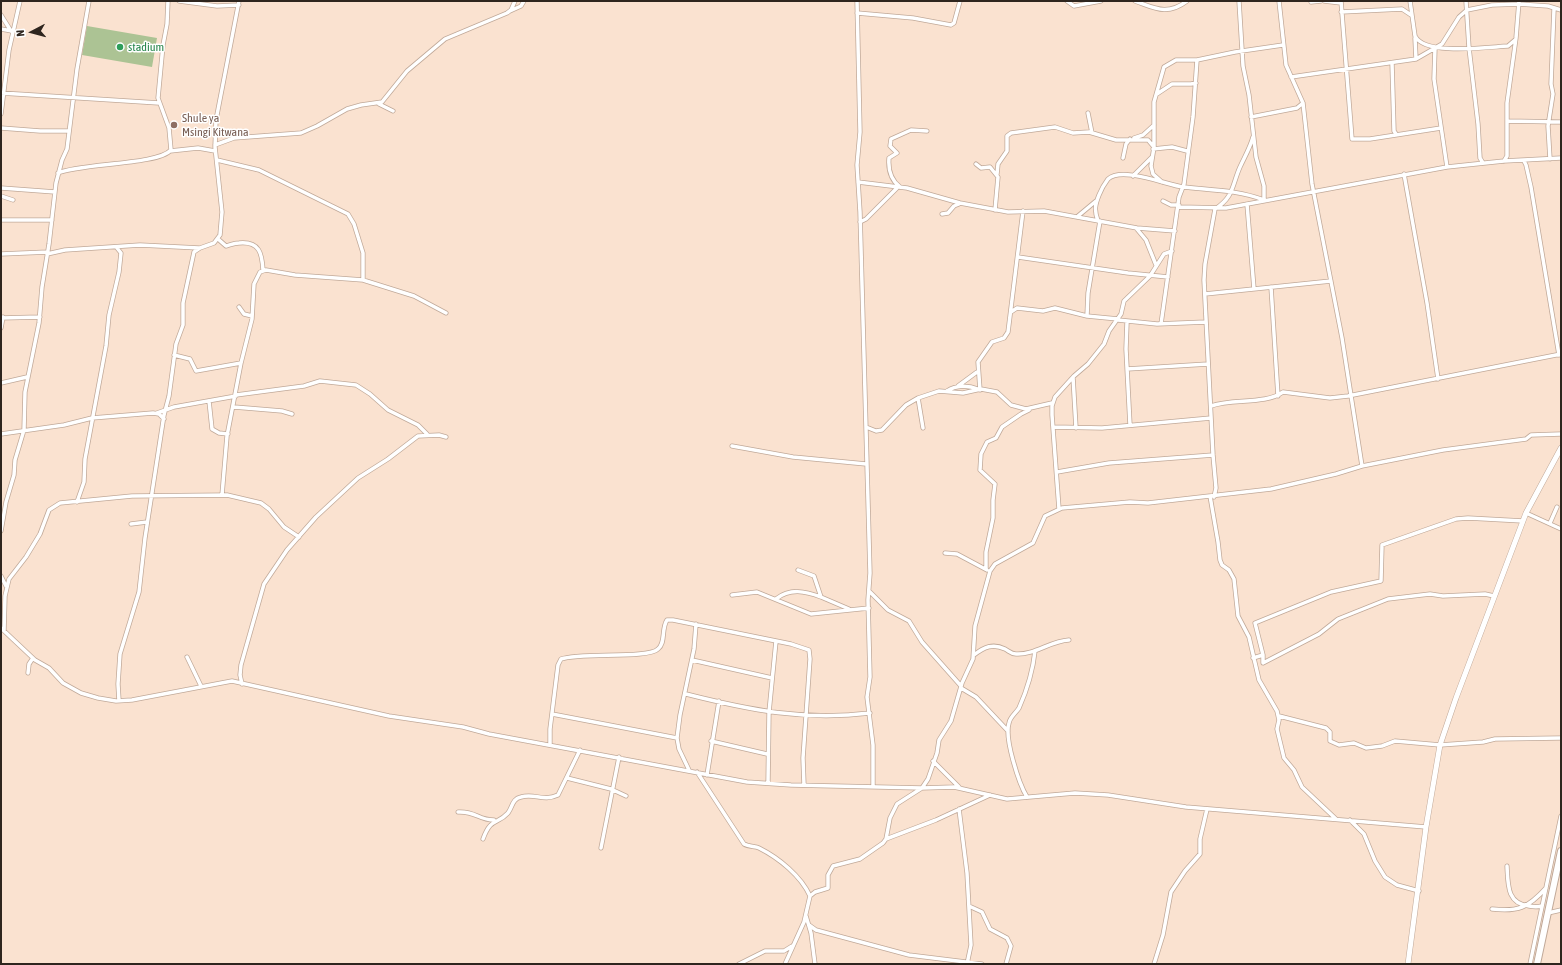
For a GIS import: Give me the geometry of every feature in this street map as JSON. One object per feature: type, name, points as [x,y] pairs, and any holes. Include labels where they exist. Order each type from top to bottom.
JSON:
[{"type":"highway","points":[[1537,964],[1561,851]]},
{"type":"street","points":[[1,114],[2,93],[12,31],[20,1]]},
{"type":"street","points":[[1,531],[6,502],[14,475],[15,460],[24,430],[24,404],[27,377],[40,317],[42,287],[49,247],[55,192],[58,173],[66,152],[72,98],[89,1]]},
{"type":"street","points":[[168,1],[159,102],[169,128],[172,146],[170,151]]},
{"type":"street","points":[[1,254],[48,253],[56,251],[117,248],[140,245],[199,248],[214,243],[218,240],[221,230],[222,212],[215,151],[216,120],[239,3],[217,6],[179,1]]},
{"type":"street","points":[[510,11],[515,1]]},
{"type":"street","points":[[379,104],[386,99],[407,70],[445,39],[478,26],[521,6],[524,1]]},
{"type":"street","points":[[857,1],[860,132],[858,182],[870,568],[868,608],[870,677],[867,697],[870,713],[873,786]]},
{"type":"street","points":[[857,13],[913,18],[951,25],[956,20],[960,1]]},
{"type":"street","points":[[1067,1],[1074,6],[1101,1]]},
{"type":"street","points":[[1135,1],[1157,10],[1176,7],[1188,1]]},
{"type":"street","points":[[1239,1],[1243,66],[1249,95],[1256,157],[1264,186],[1264,200]]},
{"type":"street","points":[[1279,1],[1286,65],[1303,103],[1311,178],[1352,395],[1362,466]]},
{"type":"street","points":[[1341,12],[1402,9],[1407,6],[1410,1]]},
{"type":"street","points":[[1410,1],[1415,36],[1416,59]]},
{"type":"street","points":[[1466,1],[1468,10],[1469,48],[1477,109],[1480,158],[1483,163]]},
{"type":"street","points":[[1312,2],[1341,2],[1345,70],[1352,139],[1370,139],[1441,128]]},
{"type":"street","points":[[1291,77],[1416,59],[1442,44],[1459,17],[1468,10],[1492,5],[1519,2],[1548,6],[1561,10]]},
{"type":"street","points":[[1504,161],[1507,156],[1508,96],[1516,38],[1519,2]]},
{"type":"street","points":[[1402,9],[1411,15]]},
{"type":"street","points":[[1550,159],[1548,122],[1553,94],[1551,78],[1554,9]]},
{"type":"street","points":[[1,15],[12,31]]},
{"type":"street","points":[[1,29],[12,31]]},
{"type":"street","points":[[1415,36],[1419,43],[1435,48],[1508,46],[1513,44],[1516,38]]},
{"type":"street","points":[[1163,182],[1151,170],[1154,148],[1153,107],[1164,67],[1176,60],[1197,60],[1283,45]]},
{"type":"street","points":[[1435,48],[1434,74],[1447,167]]},
{"type":"street","points":[[1161,324],[1180,192],[1183,187],[1196,83],[1197,60]]},
{"type":"street","points":[[1392,63],[1394,131],[1396,134]]},
{"type":"street","points":[[1156,95],[1172,84],[1196,83]]},
{"type":"street","points":[[2,93],[159,102]]},
{"type":"street","points":[[1251,118],[1296,108],[1303,103]]},
{"type":"street","points":[[215,145],[228,139],[301,133],[312,129],[347,109],[362,105],[379,104],[393,111]]},
{"type":"street","points":[[1088,113],[1092,133]]},
{"type":"street","points":[[1507,121],[1561,122]]},
{"type":"street","points":[[1123,158],[1126,144],[1130,139],[1144,136],[1154,124]]},
{"type":"street","points":[[996,174],[998,164],[1007,151],[1007,136],[1009,134],[1054,127],[1073,133],[1092,133],[1116,140],[1148,140],[1154,148]]},
{"type":"street","points":[[1,128],[40,131],[69,131]]},
{"type":"street","points":[[899,188],[894,181],[890,170],[889,158],[897,152],[890,146],[891,139],[911,130],[927,130]]},
{"type":"street","points":[[1215,209],[1224,204],[1232,191],[1254,134]]},
{"type":"street","points":[[1154,148],[1172,147],[1187,151]]},
{"type":"street","points":[[58,173],[70,168],[142,160],[166,154],[170,151],[198,148],[215,151]]},
{"type":"street","points":[[1133,176],[1152,156]]},
{"type":"street","points":[[1163,200],[1171,205],[1215,209],[1447,167],[1504,161],[1561,158]]},
{"type":"street","points":[[216,160],[259,170],[348,214],[354,224],[363,253],[363,280]]},
{"type":"street","points":[[1211,406],[1228,402],[1274,398],[1287,392],[1330,398],[1352,395],[1560,355],[1531,187],[1524,161]]},
{"type":"street","points":[[976,164],[981,168],[990,167],[996,174],[999,182],[995,210]]},
{"type":"street","points":[[1404,174],[1427,303],[1438,379]]},
{"type":"street","points":[[1086,316],[1099,221],[1094,210],[1096,201],[1108,179],[1115,176],[1133,176],[1183,187],[1232,191],[1264,200]]},
{"type":"street","points":[[858,182],[915,189],[960,203],[1014,213],[1023,211],[1044,211],[1078,216],[1136,228],[1175,231]]},
{"type":"street","points":[[1,188],[55,192]]},
{"type":"street","points":[[860,222],[866,219],[899,188]]},
{"type":"street","points":[[1,196],[13,200]]},
{"type":"street","points":[[1078,216],[1096,201]]},
{"type":"street","points":[[942,214],[948,213],[954,206],[960,203]]},
{"type":"street","points":[[1248,204],[1254,289]]},
{"type":"street","points":[[1215,209],[1205,264],[1205,294],[1216,488],[1212,496],[1220,560],[1222,565],[1229,570],[1234,579],[1237,615],[1249,637],[1253,658],[1262,686],[1277,709],[1277,729],[1284,758],[1294,770],[1301,786],[1337,820]]},
{"type":"street","points":[[979,390],[977,364],[981,356],[992,342],[1007,336],[1023,211]]},
{"type":"street","points":[[1,220],[52,220]]},
{"type":"street","points":[[1136,228],[1146,240],[1156,265]]},
{"type":"street","points":[[218,240],[226,246],[241,242],[256,247],[260,250],[262,256],[263,270],[258,275],[254,284],[252,316],[241,363],[228,434],[222,495]]},
{"type":"street","points":[[49,247],[56,251]]},
{"type":"street","points":[[77,502],[84,482],[85,459],[106,346],[109,315],[121,260],[121,253],[117,248]]},
{"type":"street","points":[[119,700],[118,684],[120,654],[140,592],[147,522],[174,355],[176,344],[183,326],[183,303],[190,278],[193,256],[199,248]]},
{"type":"street","points":[[1059,509],[1052,403],[1055,397],[1073,377],[1088,364],[1104,344],[1109,331],[1118,319],[1124,301],[1150,276],[1164,254],[1172,251]]},
{"type":"street","points":[[1018,257],[1150,276],[1168,277]]},
{"type":"street","points":[[263,270],[363,280],[414,296],[446,314]]},
{"type":"street","points":[[1205,294],[1331,282]]},
{"type":"street","points":[[1271,287],[1278,396]]},
{"type":"street","points":[[239,306],[244,314],[252,316]]},
{"type":"street","points":[[1011,312],[1017,308],[1043,311],[1055,308],[1086,316],[1118,319],[1128,322],[1161,324],[1206,322]]},
{"type":"street","points":[[1,328],[2,318],[40,317]]},
{"type":"street","points":[[1128,322],[1127,369],[1130,425]]},
{"type":"street","points":[[174,355],[190,359],[196,371],[241,363]]},
{"type":"street","points":[[1127,369],[1208,364]]},
{"type":"street","points":[[866,427],[876,431],[882,430],[906,405],[918,398],[947,391],[958,386],[977,372]]},
{"type":"street","points":[[1,383],[27,377]]},
{"type":"street","points":[[1073,377],[1076,428]]},
{"type":"street","points":[[1,434],[92,418],[156,413],[174,407],[304,386],[320,381],[356,385],[370,394],[388,410],[418,425],[428,434]]},
{"type":"street","points":[[958,386],[969,386],[979,390],[997,392],[1011,405],[1030,410]]},
{"type":"street","points":[[947,391],[963,393],[979,390]]},
{"type":"street","points":[[918,398],[923,428]]},
{"type":"street","points":[[209,401],[212,429],[218,433],[228,434]]},
{"type":"street","points":[[986,569],[986,552],[993,518],[995,484],[980,470],[981,454],[987,442],[996,438],[1002,427],[1021,414],[1052,403]]},
{"type":"street","points":[[234,406],[282,411],[292,414]]},
{"type":"street","points":[[156,413],[160,414],[164,419]]},
{"type":"street","points":[[1053,427],[1102,428],[1211,418]]},
{"type":"street","points":[[242,684],[240,676],[241,665],[262,591],[287,550],[316,517],[354,481],[388,459],[418,436],[428,434],[439,435],[446,438]]},
{"type":"street","points":[[886,839],[890,818],[898,804],[922,788],[928,779],[939,740],[953,715],[961,687],[974,656],[975,626],[990,573],[995,564],[1032,545],[1043,518],[1059,509],[1130,502],[1148,503],[1280,488],[1362,466],[1444,450],[1527,438],[1531,435],[1561,434]]},
{"type":"street","points":[[732,446],[793,456],[866,464]]},
{"type":"street","points":[[1408,964],[1419,891],[1426,827],[1440,746],[1456,698],[1487,620],[1494,596],[1526,513],[1561,448]]},
{"type":"street","points":[[1057,472],[1114,462],[1213,455]]},
{"type":"street","points":[[299,537],[284,527],[269,509],[260,503],[222,495],[124,496],[60,503],[49,510],[40,534],[26,558],[9,579],[6,586],[2,630],[33,658],[47,666],[58,679],[72,688],[90,696],[119,700],[228,681],[389,716],[463,727],[550,745],[689,770],[726,779],[804,785],[960,788],[1005,798],[1075,793],[1108,795],[1207,809],[1426,827]]},
{"type":"street","points":[[1550,523],[1557,507]]},
{"type":"street","points":[[1526,513],[1561,529]]},
{"type":"street","points":[[1263,663],[1255,623],[1331,592],[1381,581],[1382,545],[1456,520],[1468,518],[1523,521]]},
{"type":"street","points":[[131,524],[147,522]]},
{"type":"street","points":[[945,553],[957,554],[986,569],[990,573]]},
{"type":"street","points":[[798,570],[814,576],[821,596]]},
{"type":"street","points":[[1,576],[6,586]]},
{"type":"street","points":[[869,590],[888,610],[909,621],[922,642],[961,687],[976,697],[1008,731]]},
{"type":"street","points":[[776,599],[783,594],[796,591],[821,596],[850,609]]},
{"type":"street","points":[[732,595],[757,592],[811,614],[868,608]]},
{"type":"street","points":[[1256,669],[1263,663],[1319,634],[1338,619],[1388,599],[1430,594],[1443,596],[1485,594],[1494,596]]},
{"type":"street","points":[[550,745],[558,665],[561,659],[580,655],[652,652],[660,648],[667,620],[673,620],[807,648],[810,653],[803,758],[804,785]]},
{"type":"street","points":[[689,770],[678,747],[677,738],[680,715],[686,694],[692,660],[696,624]]},
{"type":"street","points":[[974,656],[983,648],[994,645],[1014,654],[1034,651],[1056,642],[1069,640]]},
{"type":"street","points":[[768,783],[767,754],[769,712],[776,641]]},
{"type":"street","points":[[1027,797],[1016,772],[1009,743],[1008,731],[1010,721],[1019,707],[1033,669],[1034,651]]},
{"type":"street","points":[[1253,658],[1262,655]]},
{"type":"street","points":[[187,657],[201,686]]},
{"type":"street","points":[[28,674],[29,664],[33,658]]},
{"type":"street","points":[[692,660],[772,678]]},
{"type":"street","points":[[686,694],[769,712],[806,716],[817,717],[870,713]]},
{"type":"street","points":[[706,774],[718,701]]},
{"type":"street","points":[[552,714],[677,738]]},
{"type":"street","points":[[1278,716],[1326,728],[1330,732],[1330,741],[1339,745],[1354,743],[1366,748],[1382,746],[1395,741],[1440,746],[1483,742],[1495,739],[1561,738]]},
{"type":"street","points":[[711,741],[767,754]]},
{"type":"street","points":[[483,839],[486,829],[495,820],[509,812],[514,800],[531,796],[548,799],[558,795],[580,750]]},
{"type":"street","points":[[601,848],[619,757]]},
{"type":"street","points":[[933,761],[960,788]]},
{"type":"street","points":[[697,772],[744,844],[751,847],[757,847],[766,852],[805,884],[810,896],[806,915],[785,964]]},
{"type":"street","points":[[567,778],[612,789],[626,796]]},
{"type":"street","points":[[810,896],[815,892],[828,888],[828,875],[833,866],[866,856],[886,839],[990,795]]},
{"type":"street","points":[[959,809],[967,873],[971,944],[967,963]]},
{"type":"street","points":[[1154,964],[1171,892],[1184,871],[1200,854],[1200,839],[1207,809]]},
{"type":"street","points":[[458,812],[472,812],[482,819],[495,820]]},
{"type":"street","points":[[1530,964],[1561,816]]},
{"type":"street","points":[[1350,820],[1364,834],[1375,861],[1385,877],[1397,885],[1419,891]]},
{"type":"street","points":[[1507,866],[1509,888],[1512,896],[1521,906],[1542,906]]},
{"type":"street","points":[[1492,909],[1514,910],[1526,906],[1546,887]]},
{"type":"street","points":[[969,906],[982,912],[990,929],[1007,938],[1011,946],[1006,964]]},
{"type":"street","points":[[1548,913],[1561,910]]},
{"type":"street","points":[[806,915],[815,964]]},
{"type":"street","points":[[809,925],[816,930],[909,955],[982,964]]},
{"type":"street","points":[[739,964],[764,951],[784,951],[795,942]]},
{"type":"green space","name":"stadium","points":[[87,26],[157,38],[152,67],[82,55]]},
{"type":"place","name":"stadium","points":[[120,47]]},
{"type":"place","name":"Shule ya Msingi Kitwana","points":[[174,125]]}]
